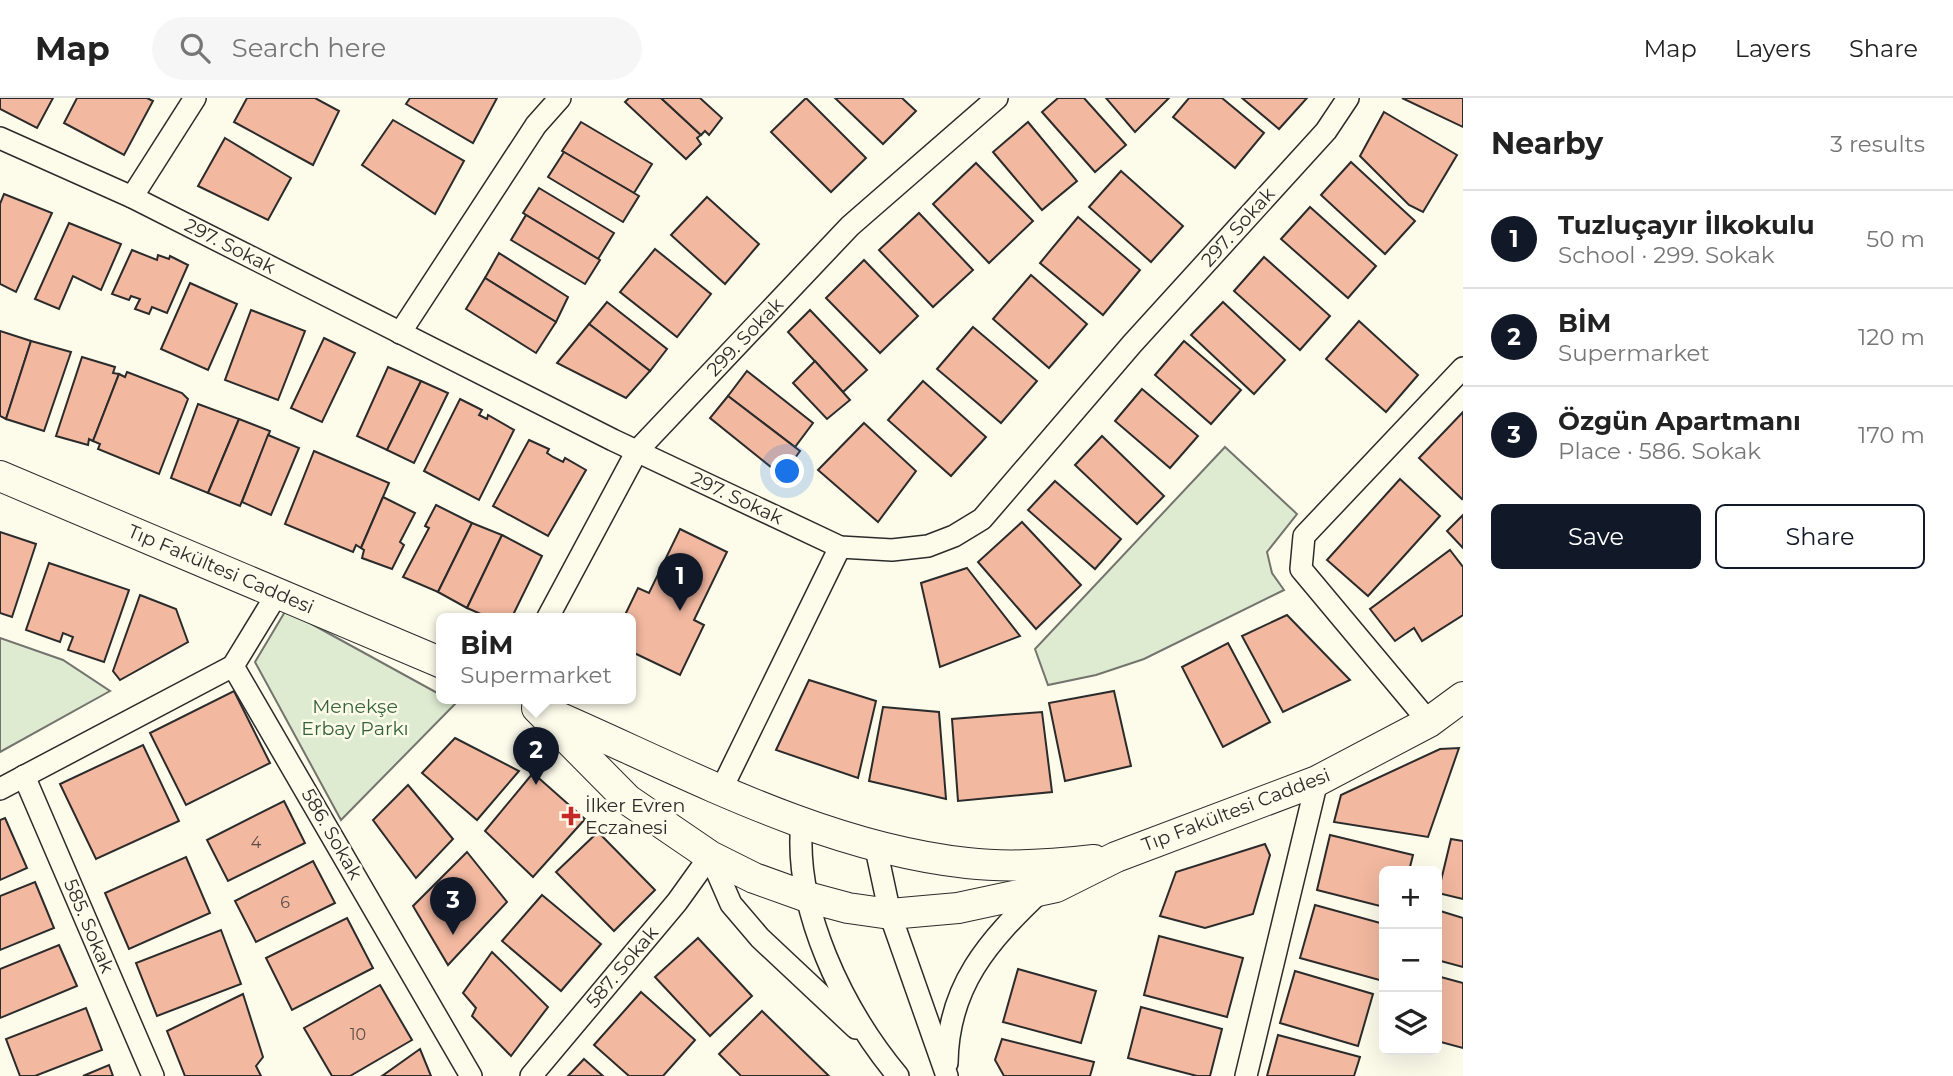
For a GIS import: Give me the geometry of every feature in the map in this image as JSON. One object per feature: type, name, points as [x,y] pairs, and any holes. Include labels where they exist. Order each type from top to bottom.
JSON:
[{"type":"main road","name":"Tıp Fakültesi Caddesi","points":[[0,476],[436,660]]},
{"type":"main road","name":"Tıp Fakültesi Caddesi","points":[[1116,857],[1317,781],[1429,722],[1463,697]]},
{"type":"main road","points":[[529,704],[802,821],[926,858],[1037,866],[1116,857]]},
{"type":"main road","points":[[529,704],[628,800],[710,856],[754,878],[848,908],[890,914],[958,908],[1056,887],[1116,857]]},
{"type":"street","points":[[132,197],[195,98]]},
{"type":"street","points":[[400,333],[536,125],[559,98]]},
{"type":"street","name":"299. Sokak","points":[[550,613],[637,451],[850,226],[996,98]]},
{"type":"street","name":"297. Sokak","points":[[0,138],[132,197],[637,451],[840,547],[892,550],[928,546],[954,536],[982,519],[1132,344],[1325,131],[1348,98]]},
{"type":"street","points":[[1429,722],[1301,569],[1304,536],[1463,368]]},
{"type":"street","points":[[722,788],[840,547]]},
{"type":"street","points":[[0,789],[233,666],[277,594]]},
{"type":"street","name":"586. Sokak","points":[[233,666],[471,1076]]},
{"type":"street","name":"585. Sokak","points":[[24,776],[153,1076]]},
{"type":"street","points":[[1246,1076],[1317,781]]},
{"type":"street","points":[[802,821],[799,850],[807,897],[837,981],[868,1040]]},
{"type":"street","points":[[875,844],[890,914],[947,1076]]},
{"type":"street","points":[[710,856],[731,904],[760,937],[868,1040],[898,1076]]},
{"type":"street","name":"587. Sokak","points":[[531,1076],[677,902],[710,856]]},
{"type":"street","points":[[947,1076],[947,1040],[953,1008],[972,968],[1005,925],[1042,890]]},
{"type":"green space","points":[[1225,447],[1297,514],[1267,552],[1272,573],[1284,590],[1144,659],[1096,675],[1048,685],[1035,649]]},
{"type":"green space","name":"Menekşe Erbay Parkı","points":[[286,610],[436,692],[436,704],[455,704],[341,820],[255,662]]},
{"type":"green space","points":[[0,638],[63,660],[110,691],[0,752]]},
{"type":"building","points":[[0,98],[53,98],[37,128],[0,109]]},
{"type":"building","points":[[77,98],[147,98],[153,101],[124,155],[64,123]]},
{"type":"building","points":[[247,98],[315,98],[339,111],[313,165],[234,122]]},
{"type":"building","points":[[410,98],[497,98],[473,143],[406,104]]},
{"type":"building","points":[[629,98],[661,98],[701,135],[697,138],[701,144],[686,159],[625,102]]},
{"type":"building","points":[[661,98],[700,98],[722,118],[709,135],[705,131],[701,135]]},
{"type":"building","points":[[806,98],[866,158],[831,192],[771,132]]},
{"type":"building","points":[[835,98],[902,98],[916,111],[883,144]]},
{"type":"building","points":[[1058,98],[1084,98],[1126,145],[1095,172],[1042,112]]},
{"type":"building","points":[[1106,98],[1169,98],[1135,132]]},
{"type":"building","points":[[1189,98],[1222,98],[1264,133],[1235,168],[1173,117]]},
{"type":"building","points":[[1242,98],[1307,98],[1279,129]]},
{"type":"building","points":[[1402,98],[1463,98],[1463,127]]},
{"type":"building","points":[[1384,112],[1457,155],[1423,212],[1409,205],[1360,156]]},
{"type":"building","points":[[393,120],[464,161],[435,214],[362,165]]},
{"type":"building","points":[[581,122],[652,164],[634,193],[562,151]]},
{"type":"building","points":[[1028,122],[1077,181],[1042,210],[993,152]]},
{"type":"building","points":[[225,138],[291,178],[268,220],[198,186]]},
{"type":"building","points":[[564,152],[639,196],[623,222],[548,177]]},
{"type":"building","points":[[1351,162],[1415,221],[1385,254],[1321,195]]},
{"type":"building","points":[[976,163],[1033,221],[989,263],[933,204]]},
{"type":"building","points":[[1121,171],[1183,226],[1151,262],[1089,207]]},
{"type":"building","points":[[539,188],[614,233],[598,259],[523,213]]},
{"type":"building","points":[[4,194],[52,213],[16,292],[0,284],[0,204]]},
{"type":"building","points":[[707,197],[759,244],[725,284],[671,235]]},
{"type":"building","points":[[1310,207],[1376,266],[1348,298],[1281,239]]},
{"type":"building","points":[[919,213],[973,270],[933,307],[879,250]]},
{"type":"building","points":[[526,215],[600,260],[585,284],[511,240]]},
{"type":"building","points":[[1078,217],[1140,270],[1103,315],[1040,263]]},
{"type":"building","points":[[69,223],[121,244],[101,290],[73,276],[59,309],[35,299]]},
{"type":"building","points":[[655,249],[711,294],[677,337],[620,292]]},
{"type":"building","points":[[132,250],[157,260],[158,255],[169,259],[170,256],[188,265],[167,313],[152,307],[149,314],[135,309],[140,299],[131,296],[129,300],[112,294]]},
{"type":"building","points":[[499,253],[568,297],[556,322],[485,278]]},
{"type":"building","points":[[1264,257],[1330,316],[1300,350],[1234,291]]},
{"type":"building","points":[[864,260],[918,316],[880,353],[826,298]]},
{"type":"building","points":[[1031,275],[1087,324],[1049,368],[993,319]]},
{"type":"building","points":[[485,278],[556,322],[536,353],[466,309]]},
{"type":"building","points":[[190,283],[237,304],[208,370],[161,349]]},
{"type":"building","points":[[607,302],[667,349],[650,371],[589,324]]},
{"type":"building","points":[[1223,302],[1285,360],[1254,394],[1191,335]]},
{"type":"building","points":[[251,310],[305,331],[278,400],[225,380]]},
{"type":"building","points":[[810,310],[867,370],[843,392],[788,332]]},
{"type":"building","points":[[1359,321],[1418,375],[1386,412],[1326,359]]},
{"type":"building","points":[[589,324],[650,371],[626,398],[557,363]]},
{"type":"building","points":[[973,327],[1037,381],[1001,423],[937,369]]},
{"type":"building","points":[[0,331],[31,341],[6,419],[0,416]]},
{"type":"building","points":[[324,338],[355,353],[322,422],[291,408]]},
{"type":"building","points":[[31,341],[71,352],[44,431],[6,419]]},
{"type":"building","points":[[1184,341],[1241,390],[1211,424],[1155,375]]},
{"type":"building","points":[[82,357],[115,367],[113,373],[119,374],[93,441],[89,439],[88,445],[56,436]]},
{"type":"building","points":[[815,361],[850,400],[827,419],[793,383]]},
{"type":"building","points":[[388,367],[421,381],[387,450],[357,436]]},
{"type":"building","points":[[747,371],[813,423],[795,447],[728,396]]},
{"type":"building","points":[[127,372],[182,393],[188,399],[159,474],[98,449],[100,444],[93,441],[119,374],[125,377]]},
{"type":"building","points":[[421,381],[448,393],[414,463],[387,450]]},
{"type":"building","points":[[923,381],[986,437],[951,476],[888,420]]},
{"type":"building","points":[[1142,389],[1198,436],[1170,468],[1115,421]]},
{"type":"building","points":[[728,396],[800,451],[782,476],[710,418]]},
{"type":"building","points":[[460,399],[482,410],[479,415],[487,419],[488,415],[514,430],[479,500],[424,471]]},
{"type":"building","points":[[198,404],[239,419],[208,493],[171,478]]},
{"type":"building","points":[[1463,412],[1463,498],[1462,499],[1419,458]]},
{"type":"building","points":[[239,419],[270,431],[240,506],[208,493]]},
{"type":"building","points":[[864,423],[916,471],[878,522],[818,470]]},
{"type":"building","points":[[268,435],[299,448],[271,515],[242,502]]},
{"type":"building","points":[[1102,436],[1164,496],[1137,524],[1075,465]]},
{"type":"building","points":[[529,440],[549,449],[547,453],[553,457],[563,462],[565,458],[586,470],[548,536],[493,506]]},
{"type":"building","points":[[314,451],[389,483],[361,548],[356,545],[353,552],[285,524]]},
{"type":"building","points":[[1400,479],[1440,516],[1368,596],[1327,560]]},
{"type":"building","points":[[1055,481],[1121,539],[1095,569],[1028,510]]},
{"type":"building","points":[[383,497],[415,513],[400,542],[404,545],[392,569],[362,558],[364,550],[361,548]]},
{"type":"building","points":[[436,505],[472,523],[438,592],[403,577],[429,528],[425,526]]},
{"type":"building","points":[[1463,515],[1463,548],[1447,531]]},
{"type":"building","points":[[1022,522],[1081,585],[1036,629],[978,562]]},
{"type":"building","points":[[472,523],[502,535],[467,608],[438,592]]},
{"type":"building","points":[[680,529],[727,552],[694,620],[704,625],[680,675],[636,654],[636,613],[626,613],[638,588],[649,593]]},
{"type":"building","points":[[0,532],[36,544],[12,617],[0,613]]},
{"type":"building","points":[[502,535],[542,556],[514,613],[478,613],[467,608]]},
{"type":"building","points":[[1450,550],[1463,567],[1463,615],[1422,641],[1414,628],[1395,641],[1370,609]]},
{"type":"building","points":[[49,563],[129,590],[104,662],[68,650],[73,637],[63,633],[60,642],[26,630]]},
{"type":"building","points":[[967,568],[1020,636],[940,667],[921,583]]},
{"type":"building","points":[[140,595],[176,609],[188,642],[120,680],[113,671]]},
{"type":"building","points":[[1287,615],[1350,680],[1283,712],[1242,636]]},
{"type":"building","points":[[1228,643],[1270,722],[1223,747],[1182,667]]},
{"type":"building","points":[[809,680],[876,701],[858,778],[776,750]]},
{"type":"building","points":[[234,691],[270,763],[186,805],[150,733]]},
{"type":"building","points":[[1114,691],[1131,766],[1065,781],[1049,703]]},
{"type":"building","points":[[883,707],[939,712],[946,799],[869,781]]},
{"type":"building","points":[[1042,712],[1052,792],[958,801],[952,719]]},
{"type":"building","points":[[455,738],[519,771],[477,820],[422,773]]},
{"type":"building","points":[[143,745],[179,821],[96,859],[60,784]]},
{"type":"building","points":[[1459,748],[1428,837],[1334,822],[1341,795],[1440,749]]},
{"type":"building","points":[[533,773],[585,819],[533,877],[485,831]]},
{"type":"building","points":[[408,785],[453,839],[416,878],[373,820]]},
{"type":"building","points":[[284,801],[305,843],[228,881],[207,840]]},
{"type":"building","points":[[5,818],[27,868],[0,880],[0,820]]},
{"type":"building","points":[[598,832],[655,890],[614,931],[556,872]]},
{"type":"building","points":[[1330,835],[1413,855],[1410,866],[1379,866],[1379,906],[1317,890]]},
{"type":"building","points":[[1451,839],[1463,841],[1463,899],[1442,894],[1442,876]]},
{"type":"building","points":[[1265,844],[1270,855],[1253,914],[1205,928],[1160,916],[1176,872]]},
{"type":"building","points":[[467,852],[507,902],[448,965],[413,906]]},
{"type":"building","points":[[186,857],[210,913],[129,949],[105,893]]},
{"type":"building","points":[[313,861],[335,903],[256,942],[235,901]]},
{"type":"building","points":[[35,882],[54,928],[0,950],[0,896]]},
{"type":"building","points":[[542,895],[601,944],[561,991],[502,941]]},
{"type":"building","points":[[1315,905],[1379,923],[1379,980],[1300,958]]},
{"type":"building","points":[[1442,912],[1463,918],[1463,967],[1442,961]]},
{"type":"building","points":[[347,918],[373,968],[292,1010],[266,958]]},
{"type":"building","points":[[221,930],[241,984],[157,1016],[136,963]]},
{"type":"building","points":[[1159,936],[1243,958],[1227,1017],[1144,995]]},
{"type":"building","points":[[698,938],[752,996],[710,1036],[655,977]]},
{"type":"building","points":[[59,945],[77,986],[0,1018],[0,969]]},
{"type":"building","points":[[492,952],[548,1007],[511,1056],[472,1016],[476,1008],[463,993]]},
{"type":"building","points":[[1018,969],[1096,991],[1081,1043],[1003,1022]]},
{"type":"building","points":[[1295,971],[1373,994],[1358,1046],[1280,1023]]},
{"type":"building","points":[[1442,977],[1463,983],[1463,1048],[1442,1042]]},
{"type":"building","points":[[380,985],[412,1040],[350,1076],[332,1076],[304,1028]]},
{"type":"building","points":[[641,992],[695,1040],[663,1076],[629,1076],[594,1045]]},
{"type":"building","points":[[243,994],[263,1057],[256,1066],[261,1076],[185,1076],[167,1031]]},
{"type":"building","points":[[1141,1007],[1222,1029],[1210,1076],[1197,1076],[1128,1058]]},
{"type":"building","points":[[86,1008],[102,1050],[35,1076],[20,1076],[6,1039]]},
{"type":"building","points":[[762,1011],[829,1076],[741,1076],[719,1054]]},
{"type":"building","points":[[1278,1035],[1360,1057],[1354,1076],[1267,1076]]},
{"type":"building","points":[[1002,1039],[1094,1062],[1090,1076],[1004,1076],[995,1060]]},
{"type":"building","points":[[420,1049],[431,1076],[382,1076]]},
{"type":"building","points":[[584,1059],[603,1076],[568,1076]]},
{"type":"building","points":[[109,1065],[113,1076],[83,1076]]},
{"type":"place","name":"Tuzluçayır İlkokulu","points":[[680,611]]},
{"type":"place","name":"BİM","points":[[536,785]]},
{"type":"place","name":"İlker Evren Eczanesi","points":[[571,816]]},
{"type":"place","name":"Özgün Apartmanı","points":[[453,935]]}]
